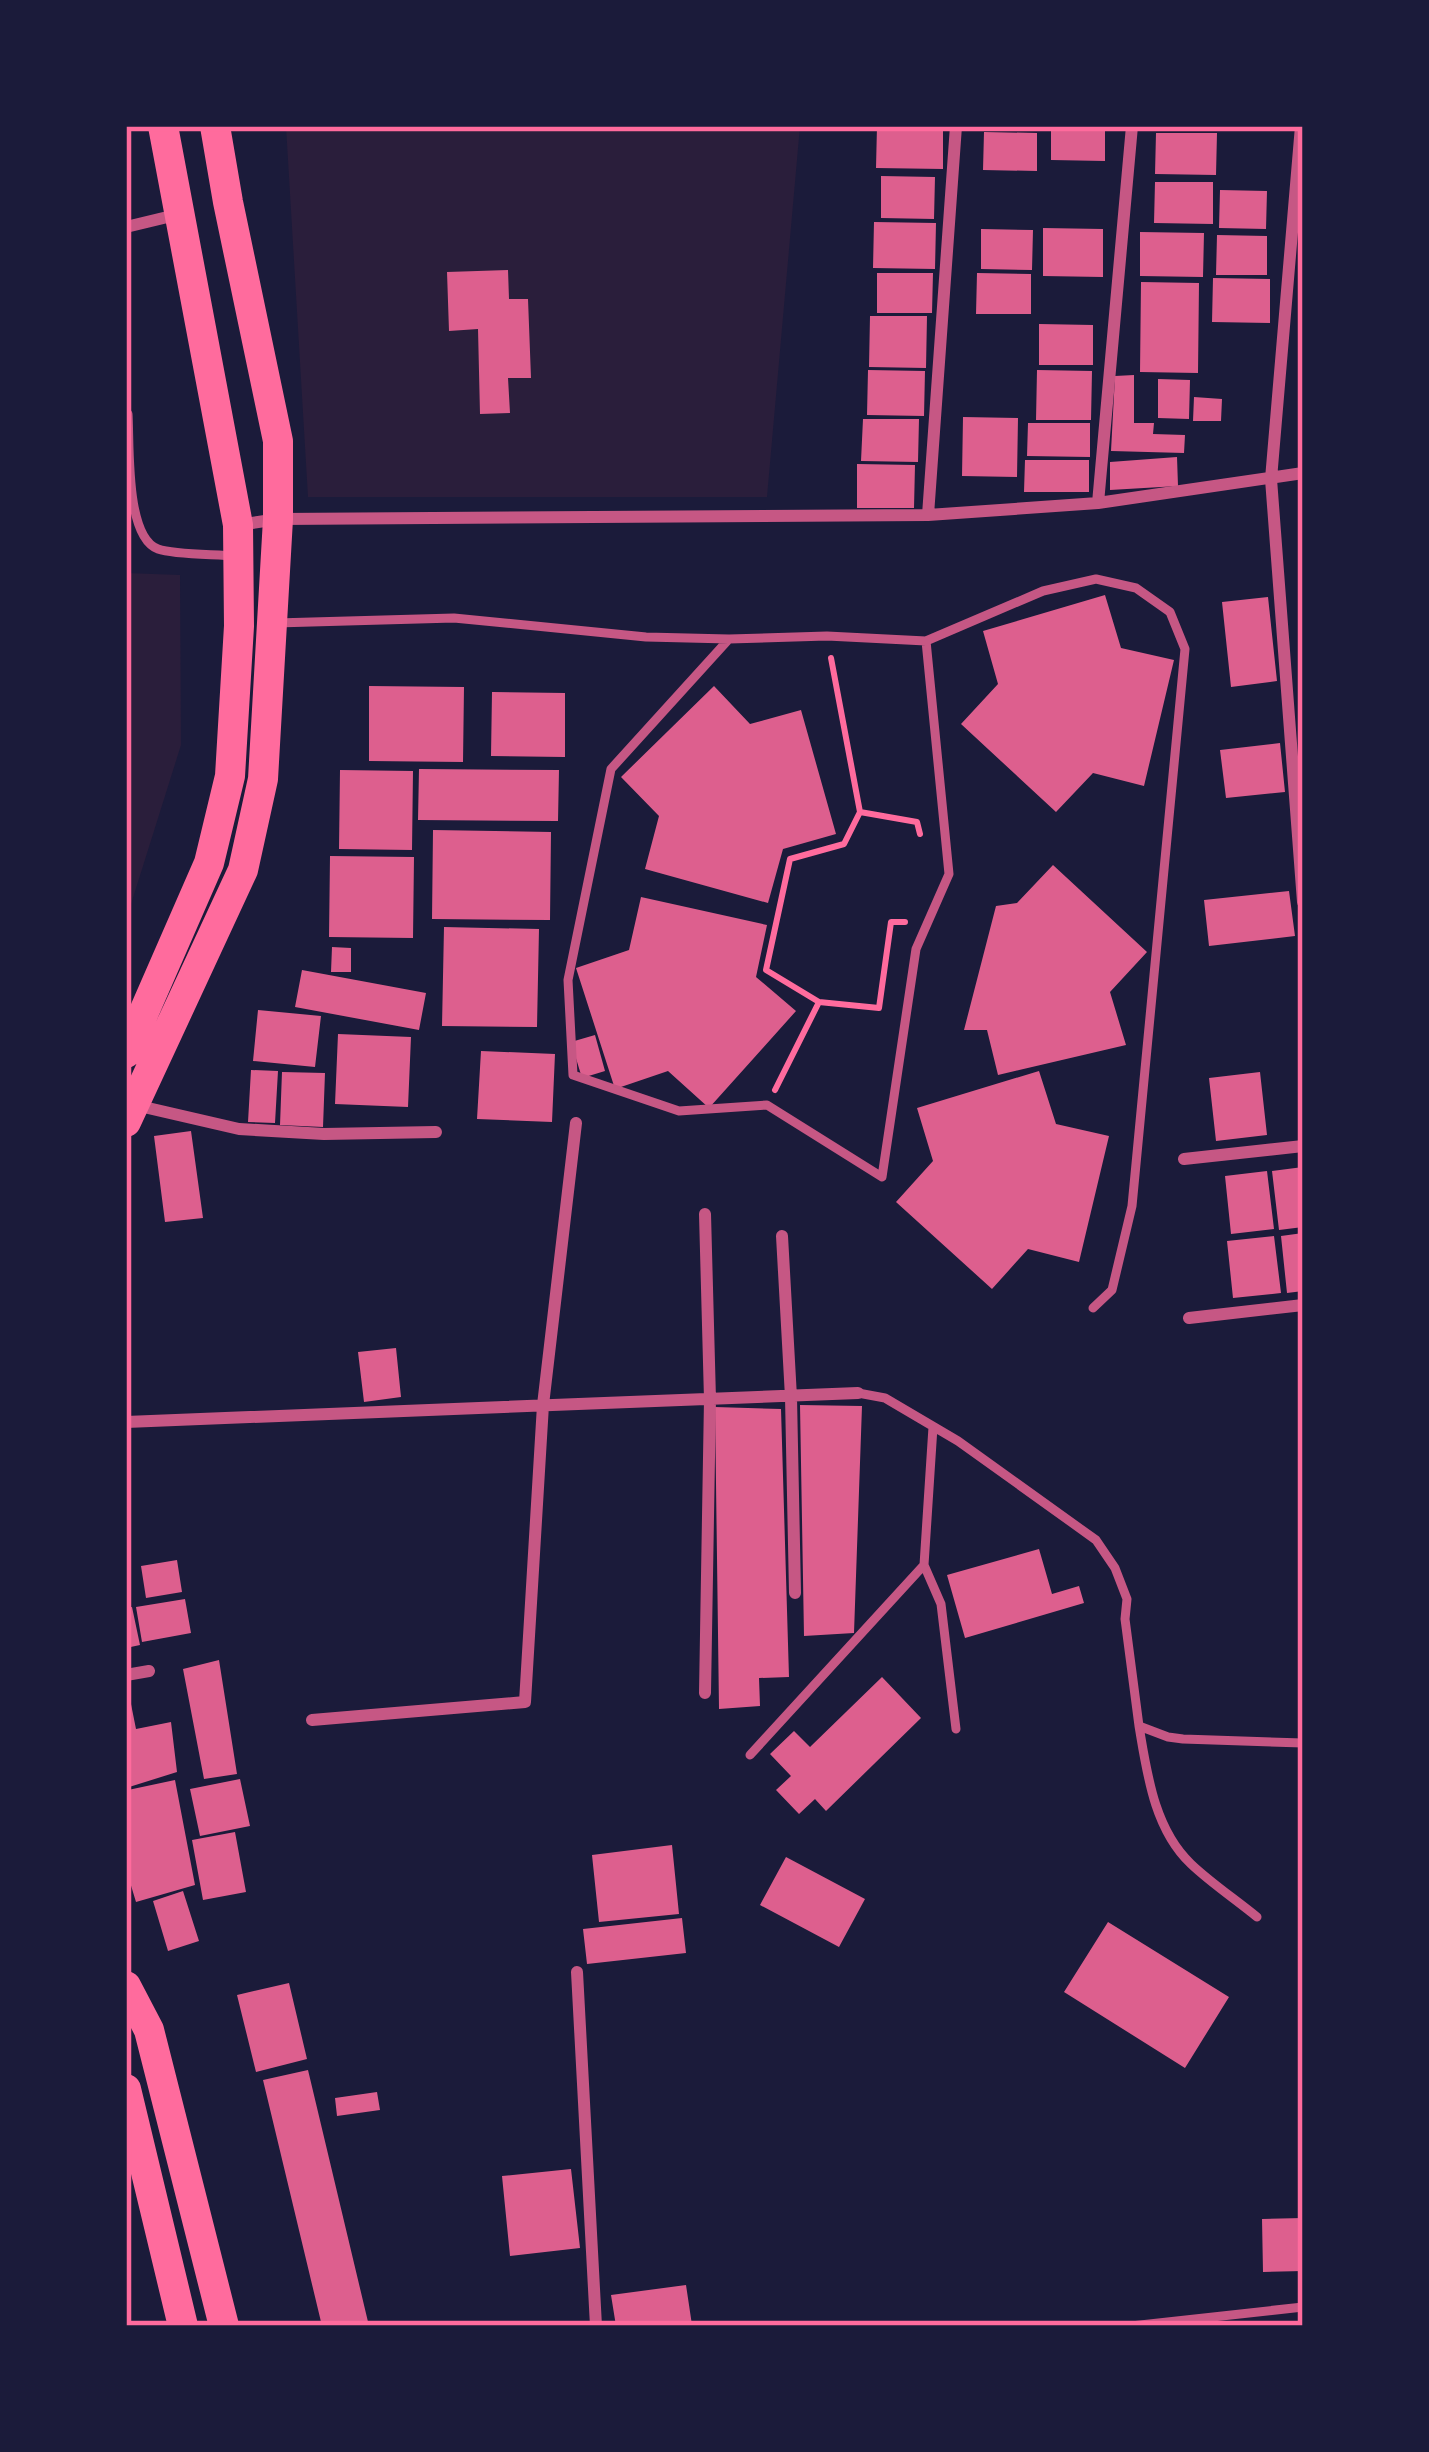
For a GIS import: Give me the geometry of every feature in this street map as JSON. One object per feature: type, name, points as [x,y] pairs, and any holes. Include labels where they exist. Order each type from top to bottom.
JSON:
[{"type":"main road","points":[[126,1053],[209,863],[230,776],[239,626],[238,525],[163,126]]},
{"type":"main road","points":[[130,1113],[243,870],[263,778],[278,441],[215,126]]},
{"type":"main road","points":[[126,1986],[149,2030],[224,2326]]},
{"type":"main road","points":[[126,2089],[183,2326]]},
{"type":"street","points":[[928,515],[956,126]]},
{"type":"street","points":[[1098,503],[1132,126]]},
{"type":"street","points":[[1301,126],[1271,478],[1303,902]]},
{"type":"street","points":[[126,227],[182,214]]},
{"type":"street","points":[[238,525],[278,519],[928,515],[1098,503],[1303,473]]},
{"type":"street","points":[[130,1113],[238,1129],[324,1134],[436,1132]]},
{"type":"street","points":[[312,1720],[525,1702],[542,1406],[576,1123]]},
{"type":"street","points":[[1184,1159],[1303,1146]]},
{"type":"street","points":[[705,1214],[710,1399],[705,1693]]},
{"type":"street","points":[[782,1236],[795,1593]]},
{"type":"street","points":[[1189,1318],[1303,1305]]},
{"type":"street","points":[[126,1422],[858,1393]]},
{"type":"street","points":[[126,1675],[149,1671]]},
{"type":"street","points":[[578,1972],[596,2326]]},
{"type":"lane","points":[[128,414],[140,535],[156,549],[238,556]]},
{"type":"lane","points":[[271,624],[454,618],[646,637],[926,641],[1043,591],[1096,579],[1136,588],[1170,612],[1185,649],[1132,1206],[1112,1290],[1093,1309]]},
{"type":"lane","points":[[728,639],[611,769],[568,980],[572,1076],[679,1111],[767,1105],[882,1177],[916,949],[949,874],[926,641]]},
{"type":"lane","points":[[858,1393],[885,1398],[958,1441],[1096,1540],[1115,1568],[1127,1599],[1125,1619],[1150,1792],[1187,1861],[1257,1917]]},
{"type":"lane","points":[[933,1427],[924,1565],[941,1604],[956,1730]]},
{"type":"lane","points":[[751,1755],[924,1565]]},
{"type":"lane","points":[[1139,1726],[1168,1737],[1303,1743]]},
{"type":"lane","points":[[1131,2326],[1303,2307]]},
{"type":"path","points":[[827,636],[860,812],[844,844],[790,859],[766,970],[819,1002],[879,1008],[891,922],[919,922]]},
{"type":"path","points":[[860,812],[917,822],[922,841]]},
{"type":"path","points":[[767,1105],[819,1002]]},
{"type":"shaded area","points":[[286,126],[800,126],[767,497],[308,497]]},
{"type":"shaded area","points":[[126,573],[180,575],[181,745],[126,920]]},
{"type":"building","points":[[877,126],[943,126],[943,169],[876,168]]},
{"type":"building","points":[[1051,126],[1105,126],[1105,161],[1051,160]]},
{"type":"building","points":[[984,132],[1037,133],[1037,171],[983,170]]},
{"type":"building","points":[[1156,133],[1217,133],[1216,175],[1155,174]]},
{"type":"building","points":[[881,176],[935,177],[934,219],[881,218]]},
{"type":"building","points":[[1155,182],[1213,182],[1213,224],[1154,223]]},
{"type":"building","points":[[1220,190],[1267,191],[1266,229],[1219,228]]},
{"type":"building","points":[[874,222],[936,223],[935,269],[873,268]]},
{"type":"building","points":[[1043,228],[1103,229],[1103,277],[1043,276]]},
{"type":"building","points":[[981,229],[1033,230],[1032,270],[981,269]]},
{"type":"building","points":[[1140,232],[1204,233],[1203,277],[1140,276]]},
{"type":"building","points":[[1217,235],[1267,236],[1267,275],[1216,275]]},
{"type":"building","points":[[508,270],[509,299],[528,299],[531,378],[508,378],[510,413],[480,414],[478,329],[449,331],[447,272]]},
{"type":"building","points":[[877,273],[933,273],[932,313],[877,313]]},
{"type":"building","points":[[977,273],[1031,274],[1031,314],[976,314]]},
{"type":"building","points":[[1213,278],[1270,279],[1270,323],[1212,322]]},
{"type":"building","points":[[1141,282],[1199,283],[1198,373],[1140,372]]},
{"type":"building","points":[[870,316],[927,316],[926,368],[869,367]]},
{"type":"building","points":[[1039,324],[1093,325],[1093,365],[1039,365]]},
{"type":"building","points":[[868,370],[925,371],[924,416],[867,415]]},
{"type":"building","points":[[1037,370],[1092,371],[1091,420],[1036,420]]},
{"type":"building","points":[[1134,375],[1134,423],[1154,423],[1153,434],[1185,435],[1184,453],[1111,451],[1115,376]]},
{"type":"building","points":[[1158,379],[1190,380],[1189,419],[1158,418]]},
{"type":"building","points":[[1194,397],[1222,399],[1221,421],[1193,421]]},
{"type":"building","points":[[963,417],[1018,418],[1017,477],[962,476]]},
{"type":"building","points":[[863,419],[919,419],[918,462],[861,461]]},
{"type":"building","points":[[1028,423],[1090,423],[1090,457],[1027,456]]},
{"type":"building","points":[[1177,457],[1178,486],[1110,490],[1110,462]]},
{"type":"building","points":[[1025,460],[1089,460],[1089,492],[1024,492]]},
{"type":"building","points":[[857,464],[915,465],[914,508],[857,508]]},
{"type":"building","points":[[1105,595],[1121,648],[1174,660],[1144,786],[1093,773],[1056,812],[961,724],[998,684],[983,631]]},
{"type":"building","points":[[1268,597],[1277,681],[1231,687],[1222,602]]},
{"type":"building","points":[[369,686],[464,687],[463,762],[369,761]]},
{"type":"building","points":[[714,686],[750,724],[801,710],[836,834],[783,849],[768,903],[645,869],[659,816],[621,777]]},
{"type":"building","points":[[492,692],[565,693],[565,757],[491,756]]},
{"type":"building","points":[[1280,743],[1285,792],[1226,798],[1220,750]]},
{"type":"building","points":[[419,769],[559,770],[558,821],[418,820]]},
{"type":"building","points":[[340,770],[413,771],[412,850],[339,849]]},
{"type":"building","points":[[433,830],[551,832],[550,920],[432,919]]},
{"type":"building","points":[[330,856],[414,857],[413,938],[329,937]]},
{"type":"building","points":[[1053,865],[1147,952],[1110,992],[1126,1045],[998,1075],[987,1030],[964,1030],[996,906],[1017,903]]},
{"type":"building","points":[[1289,891],[1295,936],[1209,946],[1204,900]]},
{"type":"building","points":[[641,897],[767,925],[756,977],[796,1011],[709,1108],[668,1071],[615,1089],[576,968],[629,950]]},
{"type":"building","points":[[444,927],[539,929],[537,1027],[442,1026]]},
{"type":"building","points":[[332,947],[351,948],[351,972],[331,972]]},
{"type":"building","points":[[302,970],[426,993],[419,1030],[295,1007]]},
{"type":"building","points":[[258,1010],[321,1016],[315,1067],[253,1061]]},
{"type":"building","points":[[338,1034],[411,1037],[408,1107],[335,1104]]},
{"type":"building","points":[[595,1035],[605,1071],[582,1078],[571,1042]]},
{"type":"building","points":[[481,1051],[555,1054],[552,1122],[477,1119]]},
{"type":"building","points":[[251,1070],[278,1071],[275,1123],[248,1122]]},
{"type":"building","points":[[1039,1071],[1056,1124],[1109,1136],[1079,1262],[1028,1249],[992,1289],[896,1202],[933,1161],[917,1108]]},
{"type":"building","points":[[282,1072],[325,1073],[323,1127],[280,1125]]},
{"type":"building","points":[[1260,1072],[1267,1135],[1216,1141],[1209,1078]]},
{"type":"building","points":[[191,1131],[203,1218],[165,1222],[154,1136]]},
{"type":"building","points":[[1303,1167],[1303,1227],[1279,1230],[1272,1171]]},
{"type":"building","points":[[1267,1171],[1274,1229],[1231,1234],[1225,1176]]},
{"type":"building","points":[[1303,1233],[1303,1291],[1287,1293],[1281,1236]]},
{"type":"building","points":[[1274,1236],[1281,1293],[1233,1298],[1227,1241]]},
{"type":"building","points":[[396,1348],[401,1397],[364,1402],[358,1352]]},
{"type":"building","points":[[800,1405],[862,1406],[854,1633],[804,1636]]},
{"type":"building","points":[[715,1407],[781,1409],[789,1677],[759,1678],[760,1706],[719,1709]]},
{"type":"building","points":[[1039,1549],[1052,1594],[1079,1586],[1084,1603],[965,1638],[947,1575]]},
{"type":"building","points":[[177,1560],[182,1592],[146,1598],[141,1566]]},
{"type":"building","points":[[185,1599],[191,1633],[142,1642],[136,1607]]},
{"type":"building","points":[[132,1607],[140,1645],[126,1648],[126,1608]]},
{"type":"building","points":[[219,1660],[237,1774],[204,1779],[183,1669]]},
{"type":"building","points":[[882,1677],[921,1718],[826,1811],[815,1799],[799,1814],[776,1790],[791,1776],[770,1754],[794,1731],[810,1747]]},
{"type":"building","points":[[126,1689],[136,1729],[171,1722],[177,1772],[126,1788]]},
{"type":"building","points":[[240,1779],[250,1826],[200,1836],[190,1789]]},
{"type":"building","points":[[175,1780],[195,1885],[136,1902],[126,1869],[128,1790]]},
{"type":"building","points":[[235,1832],[246,1892],[203,1900],[192,1840]]},
{"type":"building","points":[[672,1845],[679,1914],[599,1922],[592,1855]]},
{"type":"building","points":[[786,1857],[865,1899],[839,1947],[760,1905]]},
{"type":"building","points":[[183,1891],[199,1941],[168,1951],[153,1901]]},
{"type":"building","points":[[682,1918],[686,1953],[587,1964],[583,1929]]},
{"type":"building","points":[[1108,1922],[1229,1997],[1185,2068],[1064,1992]]},
{"type":"building","points":[[289,1983],[307,2059],[256,2072],[237,1995]]},
{"type":"building","points":[[308,2070],[369,2326],[322,2326],[263,2080]]},
{"type":"building","points":[[377,2092],[380,2110],[337,2116],[335,2098]]},
{"type":"building","points":[[571,2169],[580,2248],[510,2256],[502,2176]]},
{"type":"building","points":[[1303,2218],[1303,2271],[1263,2272],[1262,2219]]},
{"type":"building","points":[[686,2285],[692,2325],[616,2326],[611,2295]]}]
